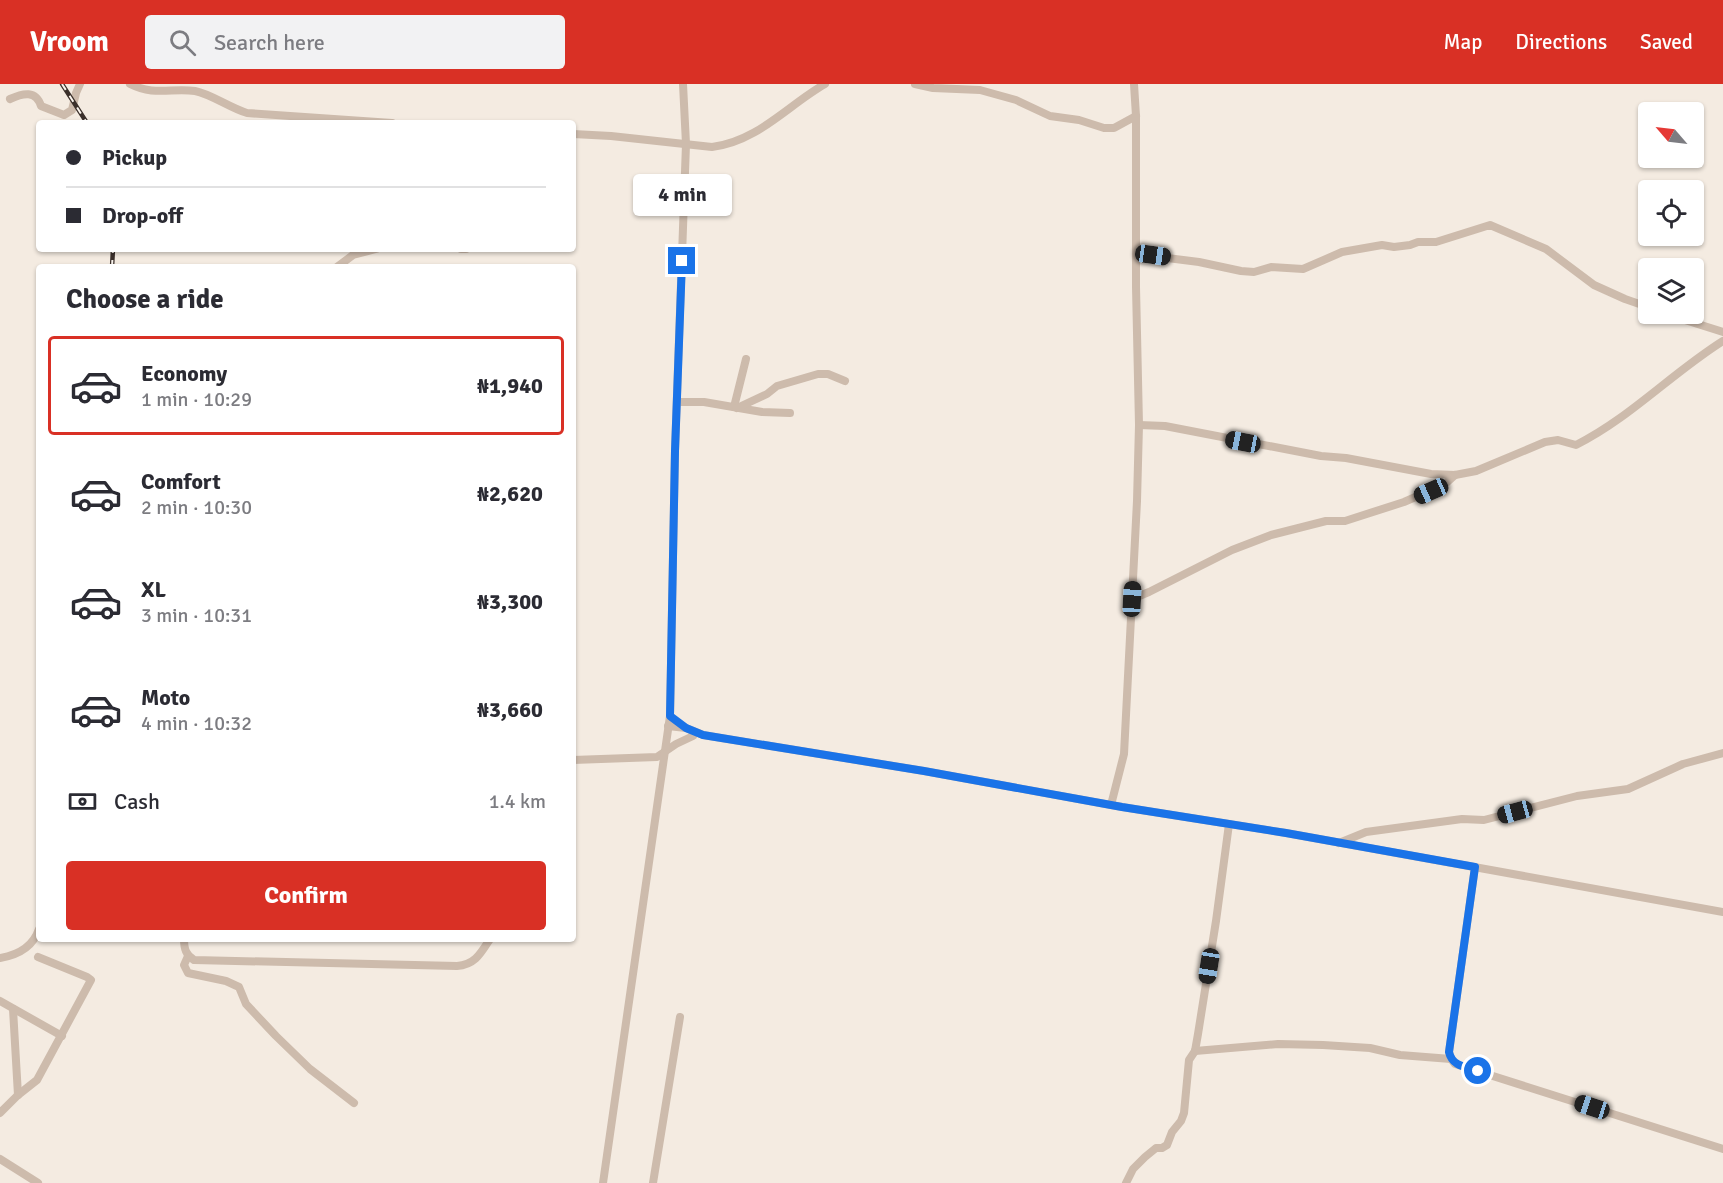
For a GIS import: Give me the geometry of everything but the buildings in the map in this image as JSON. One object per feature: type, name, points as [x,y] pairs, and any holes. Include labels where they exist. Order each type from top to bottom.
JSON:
[{"type":"street","points":[[10,99],[22,94],[33,95],[38,98],[41,106],[64,115],[72,110],[80,84]]},
{"type":"street","points":[[130,84],[140,89],[157,92],[197,91],[232,109],[247,113],[348,120]]},
{"type":"street","points":[[603,1183],[670,716],[686,144],[683,84]]},
{"type":"street","points":[[576,134],[712,147],[732,144],[756,131],[825,84]]},
{"type":"street","points":[[915,84],[933,88],[980,90],[1016,100],[1050,116],[1079,120],[1104,128],[1114,128],[1136,116]]},
{"type":"street","points":[[1111,805],[1124,754],[1139,425],[1134,84]]},
{"type":"street","points":[[1136,254],[1198,262],[1240,271],[1254,272],[1271,267],[1303,269],[1342,252],[1382,245],[1394,247],[1418,242],[1436,243],[1490,225],[1546,249],[1594,285],[1638,304]]},
{"type":"street","points":[[341,264],[353,255],[364,252]]},
{"type":"street","points":[[1698,324],[1723,332]]},
{"type":"street","points":[[1139,425],[1165,426],[1321,456],[1347,458],[1431,474],[1455,475],[1476,471],[1545,442],[1558,440],[1576,445],[1605,429],[1667,380],[1723,341]]},
{"type":"street","points":[[735,407],[746,359]]},
{"type":"street","points":[[735,407],[768,394],[777,386],[818,374],[828,374],[846,381]]},
{"type":"street","points":[[677,402],[705,402],[762,412],[790,412]]},
{"type":"street","points":[[1132,599],[1232,550],[1271,535],[1326,521],[1345,520],[1404,502],[1445,484],[1455,475]]},
{"type":"street","points":[[670,716],[686,728],[703,735],[1339,843],[1723,912]]},
{"type":"street","points":[[668,731],[686,728]]},
{"type":"street","points":[[668,731],[693,736]]},
{"type":"street","points":[[576,760],[657,757],[681,741],[703,735]]},
{"type":"street","points":[[1339,843],[1366,832],[1462,819],[1484,820],[1577,796],[1628,789],[1683,764],[1723,753]]},
{"type":"street","points":[[1126,1183],[1133,1169],[1145,1157],[1156,1148],[1167,1145],[1184,1113],[1189,1060],[1195,1051],[1229,824]]},
{"type":"street","points":[[1475,867],[1449,1052],[1455,1064],[1723,1149]]},
{"type":"street","points":[[0,958],[19,953],[29,945],[36,934]]},
{"type":"street","points":[[184,942],[188,956],[194,960],[203,961],[458,966],[467,966],[475,961],[488,942]]},
{"type":"street","points":[[188,956],[184,965],[188,973],[226,981],[239,987],[246,1004],[276,1036],[310,1069],[354,1103]]},
{"type":"street","points":[[0,1113],[37,1080],[91,980],[38,957]]},
{"type":"street","points":[[0,1001],[62,1036]]},
{"type":"street","points":[[13,1009],[18,1095]]},
{"type":"street","points":[[653,1183],[680,1017]]},
{"type":"street","points":[[1195,1051],[1278,1044],[1323,1045],[1370,1048],[1408,1056],[1451,1059]]},
{"type":"street","points":[[0,1159],[38,1183]]},
{"type":"railway","points":[[62,84],[85,120]]},
{"type":"railway","points":[[112,264],[113,252]]},
{"type":"route","points":[[682,261],[675,451],[670,716],[686,728],[703,735],[1475,867],[1449,1052],[1455,1064],[1478,1071]]}]
